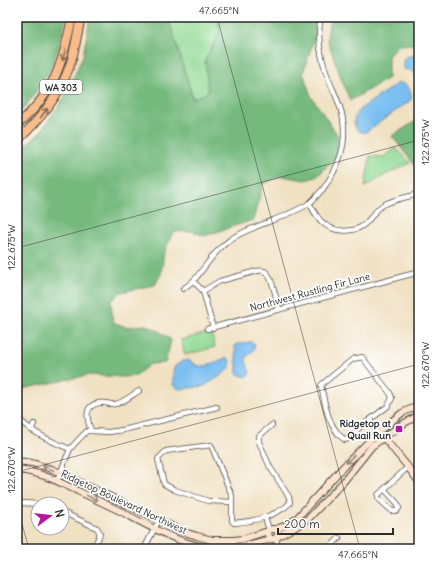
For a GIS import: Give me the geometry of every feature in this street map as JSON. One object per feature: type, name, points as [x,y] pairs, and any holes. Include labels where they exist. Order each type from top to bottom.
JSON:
[{"type":"highway","name":"WA 303","points":[[17,125],[28,116],[42,100],[52,84],[61,64],[67,42],[78,18]]},
{"type":"highway","name":"WA 303","points":[[17,141],[45,112],[61,86],[69,69],[75,46],[78,18]]},
{"type":"main road","name":"Ridgetop Boulevard Northwest","points":[[17,461],[42,465],[61,473],[184,532],[212,540],[243,539],[287,525],[297,518],[344,466],[378,432],[402,413],[419,404]]},
{"type":"main road","name":"Ridgetop Boulevard Northwest","points":[[17,470],[57,480],[155,529],[190,543],[213,548],[275,541],[309,518],[344,481],[372,446],[401,425],[419,415]]},
{"type":"main road","points":[[378,432],[377,437],[380,439],[384,438],[419,482]]},
{"type":"main road","points":[[272,530],[278,532],[275,541],[268,536],[272,530]]},
{"type":"street","points":[[183,289],[193,281],[212,256],[230,240],[248,230],[284,216],[309,203],[331,178],[336,169],[342,153],[344,126],[341,108],[323,64],[319,34],[321,17]]},
{"type":"street","points":[[309,203],[321,221],[326,225],[336,230],[346,231],[359,228],[366,224],[374,213],[383,205],[419,194]]},
{"type":"street","points":[[203,291],[220,281],[258,271],[264,271],[269,275],[278,309]]},
{"type":"street","name":"Northwest Rustling Fir Lane","points":[[207,329],[419,272]]},
{"type":"street","points":[[193,281],[203,291],[213,328]]},
{"type":"street","points":[[362,357],[390,393],[392,398],[388,406],[370,420],[359,428],[352,437],[345,440],[338,435],[331,423],[321,385],[353,359],[362,357]]},
{"type":"street","points":[[91,431],[87,415],[88,410],[93,405],[100,403],[117,404],[139,391]]},
{"type":"street","points":[[57,480],[70,449],[87,432],[109,432],[123,430],[217,407]]},
{"type":"street","points":[[18,420],[31,430],[56,444],[70,449]]},
{"type":"street","points":[[370,420],[378,432]]},
{"type":"street","points":[[31,430],[34,424]]},
{"type":"street","points":[[232,502],[208,500],[175,490],[164,484],[158,459],[166,451],[211,445],[232,496],[232,502],[232,521],[234,523],[266,518],[286,507],[290,503],[289,497],[270,467],[259,442],[259,436],[272,425]]},
{"type":"street","points":[[384,489],[398,504],[399,508],[397,511],[393,512],[380,500],[378,495],[384,489],[408,468]]},
{"type":"street","points":[[22,503],[30,504]]},
{"type":"street","points":[[70,516],[97,528],[100,533],[92,549]]},
{"type":"street","points":[[266,518],[272,530]]},
{"type":"street","points":[[144,549],[159,520]]},
{"type":"street","points":[[322,549],[332,546],[339,538]]},
{"type":"green space","points":[[17,17],[66,17],[58,49],[49,71],[35,93],[17,116]]},
{"type":"green space","points":[[90,17],[168,17],[193,99],[208,92],[205,60],[220,31],[214,17],[316,17],[315,36],[303,73],[311,96],[338,136],[337,155],[316,177],[305,180],[281,176],[263,184],[253,220],[204,236],[193,231],[173,232],[164,252],[161,274],[155,285],[121,292],[111,302],[113,322],[126,327],[146,325],[159,331],[171,340],[165,363],[150,364],[135,376],[122,377],[89,375],[17,390],[17,152],[39,134],[64,98],[83,56]]},
{"type":"green space","points":[[168,17],[214,17],[220,31],[205,60],[208,92],[193,99]]},
{"type":"green space","points":[[330,17],[419,17],[419,44],[399,45],[388,56],[388,78],[350,101],[327,39]]},
{"type":"green space","points":[[419,119],[419,171],[392,136]]},
{"type":"green space","points":[[396,148],[410,163],[365,187],[370,156],[385,156]]},
{"type":"green space","points":[[211,332],[215,347],[185,355],[181,340]]},
{"type":"water","points":[[419,55],[419,80],[413,71],[404,69],[403,61],[408,56]]},
{"type":"water","points":[[398,83],[404,84],[409,88],[411,100],[366,132],[358,131],[354,121],[356,113]]},
{"type":"water","points":[[250,342],[254,343],[254,348],[253,351],[246,357],[250,374],[247,377],[237,374],[235,346],[237,344]]},
{"type":"water","points":[[226,358],[229,359],[230,362],[229,369],[204,386],[181,389],[173,385],[173,371],[175,366],[183,361],[188,360],[198,366],[205,366]]},
{"type":"place","name":"Ridgetop at Quail Run","points":[[399,429]]}]
